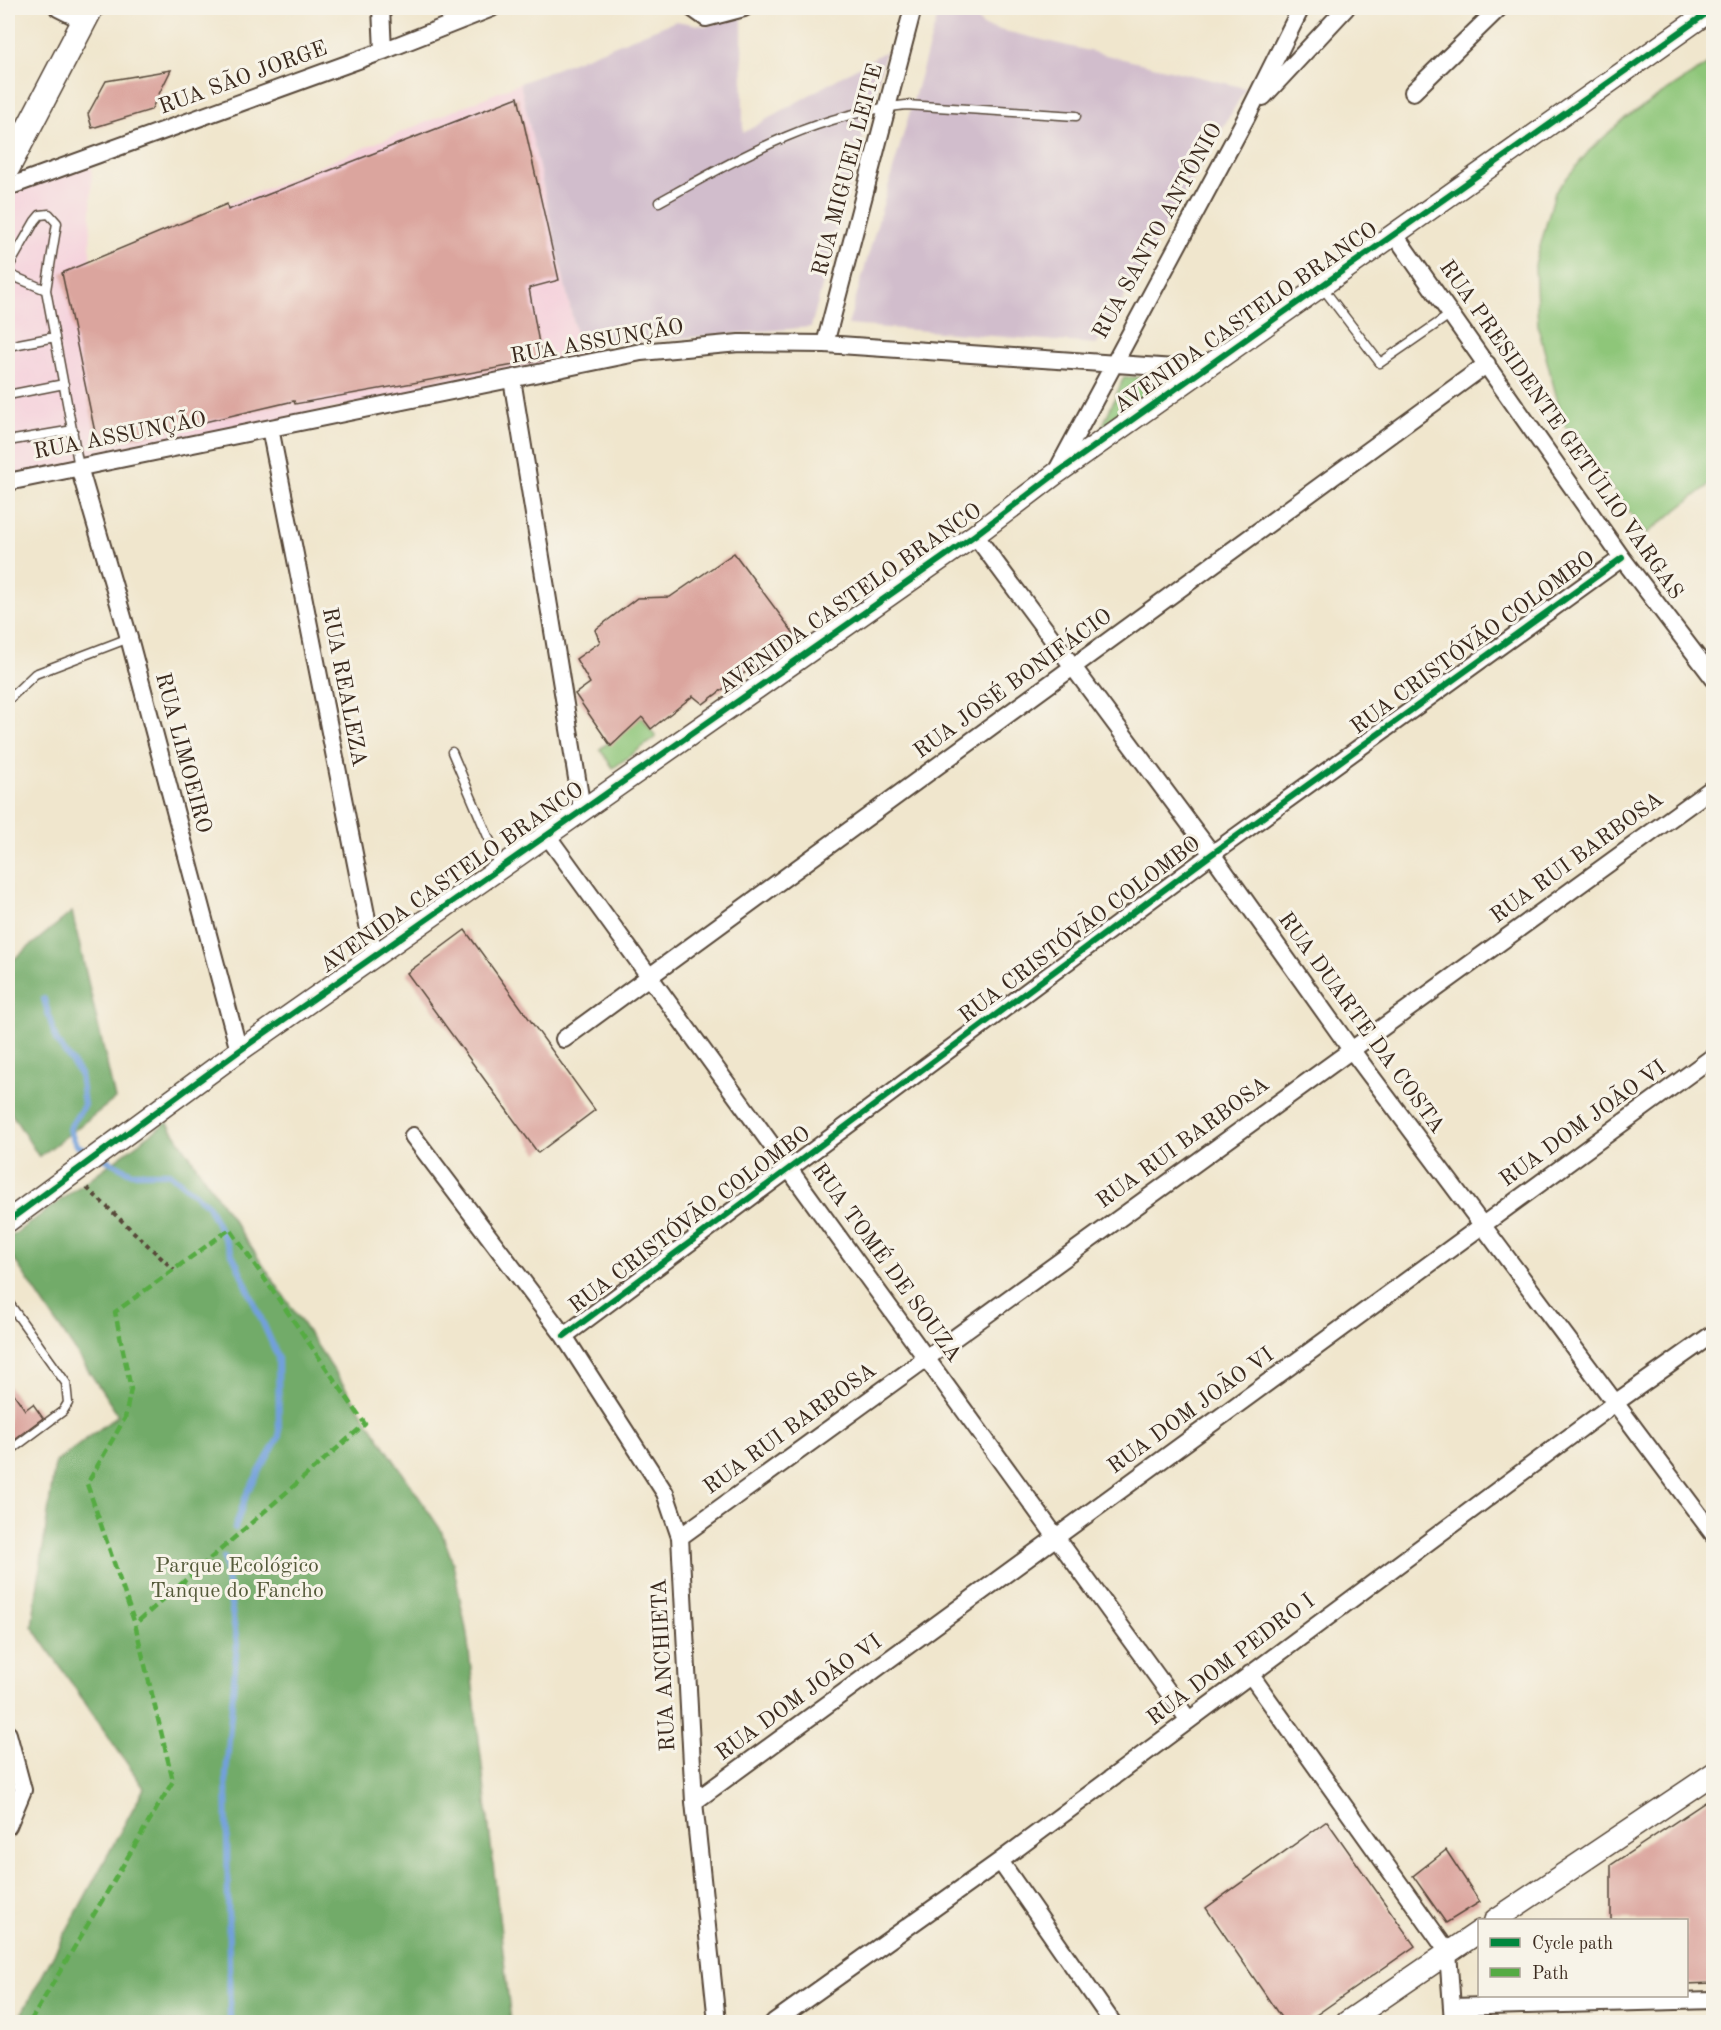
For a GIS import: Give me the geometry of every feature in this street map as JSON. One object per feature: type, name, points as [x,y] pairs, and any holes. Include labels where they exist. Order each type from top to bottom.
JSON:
[{"type":"main road","points":[[10,158],[88,14]]},
{"type":"street","points":[[58,8],[88,14]]},
{"type":"street","points":[[381,8],[383,51]]},
{"type":"street","name":"RUA SÃO JORGE","points":[[8,187],[383,51],[492,8]]},
{"type":"street","points":[[692,8],[706,18],[744,8]]},
{"type":"street","name":"RUA MIGUEL LEITE","points":[[825,344],[913,8]]},
{"type":"street","name":"RUA SANTO ANTÔNIO","points":[[1054,475],[1247,116],[1301,8]]},
{"type":"street","points":[[1247,116],[1346,8]]},
{"type":"street","points":[[1413,92],[1499,8]]},
{"type":"street","name":"AVENIDA CASTELO BRANCO","points":[[8,1221],[239,1051],[582,808],[975,535],[1054,475],[1713,8]]},
{"type":"street","name":"RUA PRESIDENTE GETÚLIO VARGAS","points":[[1395,235],[1622,558],[1713,680]]},
{"type":"street","name":"RUA ASSUNÇÃO","points":[[8,482],[641,352],[739,343],[825,344],[1204,370]]},
{"type":"street","name":"RUA JOSÉ BONIFÁCIO","points":[[564,1039],[1487,364]]},
{"type":"street","points":[[512,379],[582,808]]},
{"type":"street","name":"RUA REALEZA","points":[[270,428],[374,955]]},
{"type":"street","name":"RUA LIMOEIRO","points":[[80,467],[129,638],[239,1051]]},
{"type":"street","name":"RUA DUARTE DA COSTA","points":[[975,535],[1212,854],[1350,1048],[1713,1535]]},
{"type":"street","name":"RUA CRISTÓVÃO COLOMBO","points":[[564,1336],[1212,854],[1622,558]]},
{"type":"street","name":"RUA RUI BARBOSA","points":[[680,1537],[1350,1048],[1713,787]]},
{"type":"street","name":"RUA TOMÉ DE SOUZA","points":[[546,834],[1188,1719]]},
{"type":"street","name":"RUA DOM JOÃO VI","points":[[694,1802],[1713,1056]]},
{"type":"street","name":"RUA ANCHIETA","points":[[413,1136],[564,1336],[665,1493],[680,1537],[694,1802],[717,2022]]},
{"type":"street","name":"RUA DOM PEDRO I","points":[[774,2022],[1000,1861],[1188,1719],[1713,1333]]},
{"type":"street","points":[[1250,1674],[1448,1952],[1452,2015],[1713,2000]]},
{"type":"street","points":[[8,1734],[23,1790],[8,1826]]},
{"type":"street","points":[[1496,1919],[1713,1773]]},
{"type":"street","points":[[1000,1861],[1112,2022]]},
{"type":"street","points":[[1347,2022],[1478,1932]]},
{"type":"lane","points":[[659,202],[767,143],[794,131],[888,107],[906,105],[1076,116]]},
{"type":"lane","points":[[8,268],[35,221],[40,215],[49,214],[57,223],[46,290],[80,467]]},
{"type":"lane","points":[[8,274],[46,290]]},
{"type":"lane","points":[[1322,287],[1380,363],[1451,313]]},
{"type":"lane","points":[[8,346],[55,337]]},
{"type":"lane","points":[[8,395],[64,384]]},
{"type":"lane","points":[[8,441],[73,430]]},
{"type":"lane","points":[[8,699],[35,674],[129,638]]},
{"type":"lane","points":[[452,752],[501,867]]},
{"type":"lane","points":[[8,1302],[66,1383],[68,1403],[63,1411],[8,1452]]},
{"type":"path","points":[[78,1169],[174,1270]]},
{"type":"shaded area","points":[[940,8],[970,8],[983,26],[1246,88],[1097,344],[848,325]]},
{"type":"shaded area","points":[[742,15],[743,133],[886,51],[811,327],[579,347],[520,83],[676,21],[705,26]]},
{"type":"shaded area","points":[[520,83],[581,357],[8,477],[8,201],[12,193],[92,163],[90,262]]},
{"type":"green space","points":[[1708,64],[1714,71],[1713,482],[1646,534],[1564,425],[1538,327],[1535,265],[1555,192],[1589,151],[1625,118]]},
{"type":"green space","points":[[1124,377],[1175,379],[1099,434]]},
{"type":"green space","points":[[642,717],[656,737],[613,768],[600,749]]},
{"type":"green space","points":[[72,912],[115,1099],[39,1157],[8,1108],[8,964]]},
{"type":"green space","name":"Parque Ecológico Tanque do Fancho","points":[[167,1122],[441,1530],[453,1563],[467,1634],[511,2022],[17,2022],[144,1788],[32,1626],[55,1463],[118,1415],[8,1250],[8,1239]]},
{"type":"building","points":[[171,70],[151,110],[92,128],[88,114],[106,81]]},
{"type":"building","points":[[518,97],[559,280],[529,288],[542,360],[295,404],[294,401],[98,447],[62,273],[227,204],[228,210]]},
{"type":"building","points":[[734,553],[795,635],[703,704],[693,696],[651,729],[642,717],[611,746],[575,694],[590,683],[576,659],[600,642],[595,630],[637,598],[670,597]]},
{"type":"building","points":[[465,930],[595,1110],[538,1153],[407,973]]},
{"type":"building","points":[[8,1385],[25,1410],[33,1404],[43,1418],[8,1444]]},
{"type":"building","points":[[1713,1797],[1713,1983],[1688,1984],[1688,1919],[1611,1919],[1611,1865]]},
{"type":"building","points":[[1327,1821],[1415,1946],[1306,2022],[1284,2022],[1206,1908]]},
{"type":"building","points":[[1446,1850],[1480,1902],[1446,1923],[1413,1876]]},
{"type":"waterway","points":[[44,999],[56,1040],[80,1074],[84,1105],[69,1129],[76,1145],[92,1153]]},
{"type":"waterway","points":[[101,1157],[132,1173],[169,1173],[207,1204],[236,1262],[278,1357],[279,1437],[247,1493],[235,1528]]},
{"type":"waterway","points":[[224,1558],[237,1644],[226,1775],[230,2022]]},
{"type":"marked path","points":[[30,2022],[173,1781],[135,1624],[87,1484],[125,1418],[131,1389],[115,1312],[230,1229],[365,1424],[135,1624]]},
{"type":"cycle path","points":[[8,1221],[239,1051],[975,535],[1054,475],[1714,8]]},
{"type":"cycle path","points":[[564,1336],[1212,854],[1622,558]]}]
